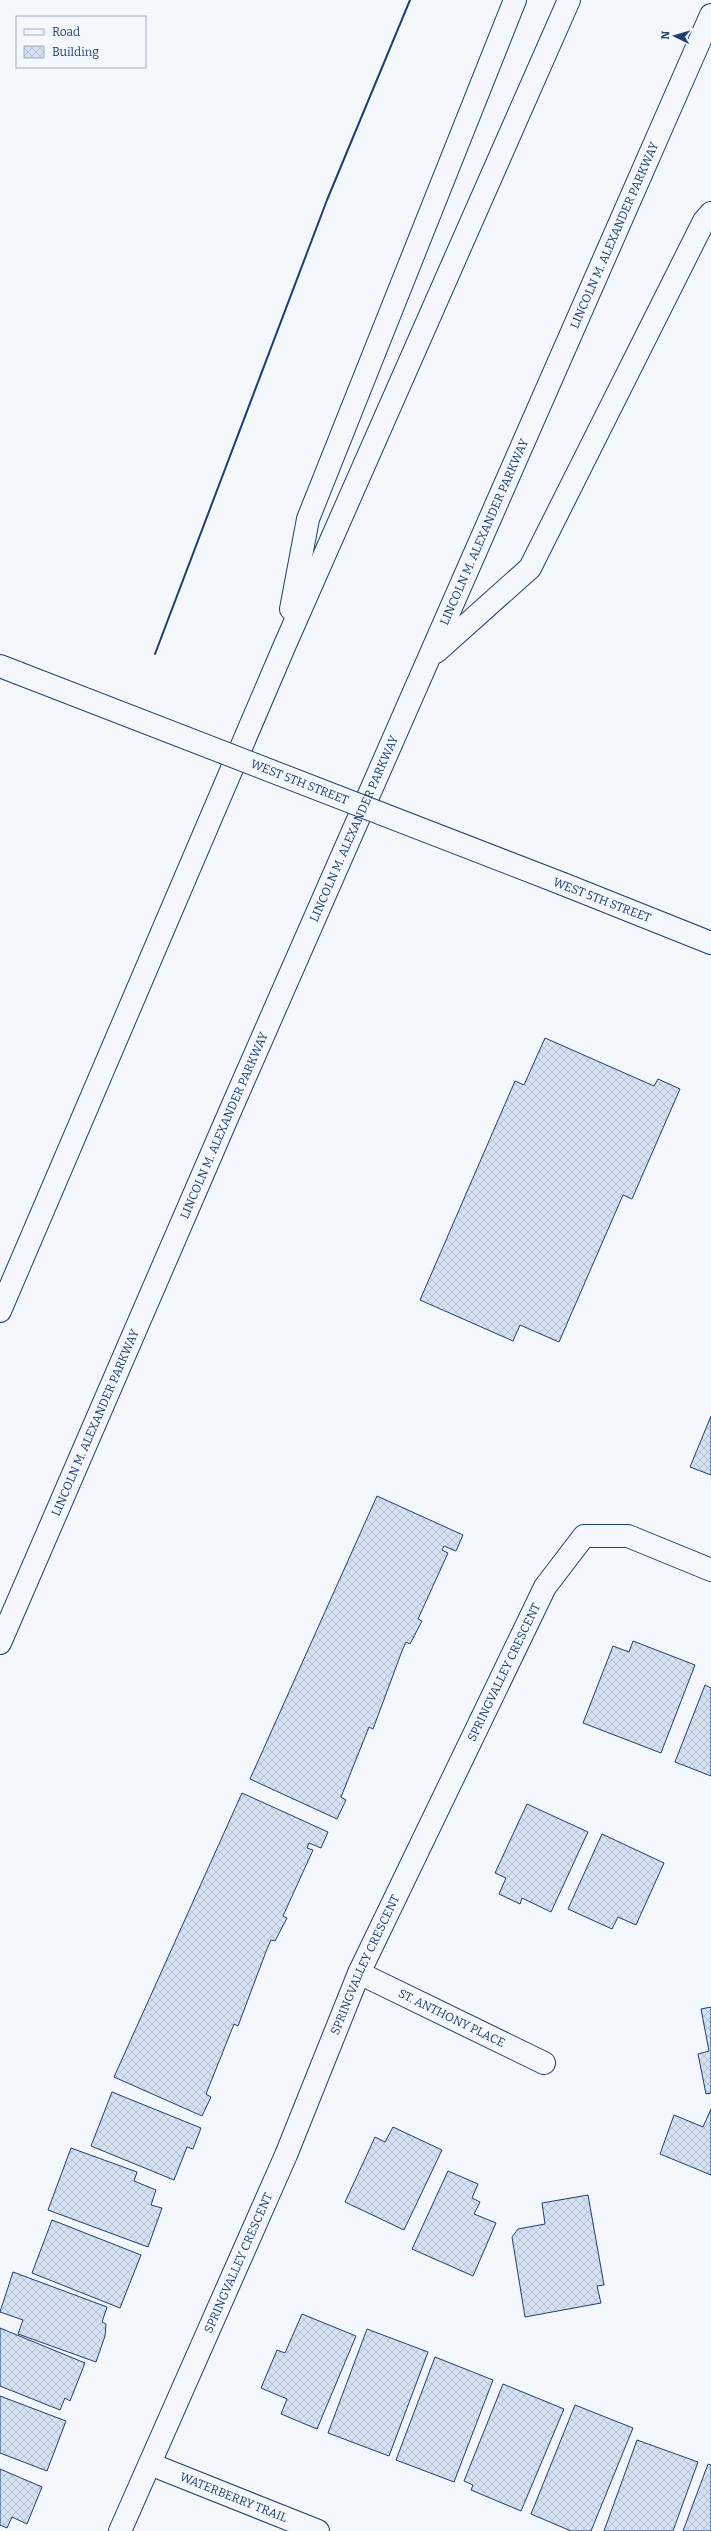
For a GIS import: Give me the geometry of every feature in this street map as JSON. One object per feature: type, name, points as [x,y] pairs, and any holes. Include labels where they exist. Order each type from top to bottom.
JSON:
[{"type":"main road","points":[[284,647],[308,519],[515,0]]},
{"type":"main road","points":[[0,1311],[284,647],[569,0]]},
{"type":"main road","name":"LINCOLN M. ALEXANDER PARKWAY","points":[[0,1643],[231,1109],[431,657],[711,15]]},
{"type":"main road","points":[[431,657],[530,568],[704,221],[711,213]]},
{"type":"main road","name":"WEST 5TH STREET","points":[[9,670],[563,884],[711,943]]},
{"type":"main road","name":"SPRINGVALLEY CRESCENT","points":[[120,2531],[286,2155],[359,1973],[545,1587],[584,1536],[628,1536],[711,1570]]},
{"type":"main road","name":"ST. ANTHONY PLACE","points":[[359,1973],[544,2063]]},
{"type":"main road","name":"WATERBERRY TRAIL","points":[[150,2464],[318,2531]]},
{"type":"building","points":[[545,1038],[654,1086],[658,1079],[680,1089],[632,1199],[623,1195],[559,1342],[520,1325],[513,1341],[420,1300],[515,1081],[524,1085]]},
{"type":"building","points":[[711,1416],[711,1475],[690,1467]]},
{"type":"building","points":[[377,1496],[463,1535],[456,1551],[444,1546],[442,1550],[448,1553],[418,1619],[422,1621],[410,1644],[406,1642],[373,1729],[369,1727],[341,1797],[346,1800],[337,1819],[250,1779]]},
{"type":"building","points":[[633,1641],[695,1665],[661,1753],[583,1723],[613,1646],[629,1652]]},
{"type":"building","points":[[705,1685],[711,1688],[711,1776],[675,1762]]},
{"type":"building","points":[[242,1793],[328,1832],[321,1848],[309,1843],[307,1848],[313,1850],[283,1916],[287,1918],[275,1941],[271,1940],[238,2026],[234,2024],[206,2094],[211,2097],[202,2116],[114,2077]]},
{"type":"building","points":[[527,1804],[588,1832],[551,1912],[522,1898],[520,1904],[499,1894],[506,1878],[495,1873]]},
{"type":"building","points":[[602,1834],[664,1863],[636,1925],[618,1917],[612,1929],[568,1909]]},
{"type":"building","points":[[711,2007],[711,2093],[706,2094],[698,2054],[709,2051],[701,2009]]},
{"type":"building","points":[[112,2092],[201,2128],[193,2149],[187,2147],[174,2180],[91,2146]]},
{"type":"building","points":[[711,2109],[711,2175],[660,2154],[674,2115],[703,2127]]},
{"type":"building","points":[[393,2127],[442,2150],[404,2230],[345,2202],[375,2137],[385,2142]]},
{"type":"building","points":[[71,2148],[137,2172],[134,2181],[156,2190],[151,2205],[162,2208],[148,2247],[48,2210]]},
{"type":"building","points":[[448,2171],[478,2184],[472,2198],[480,2202],[474,2214],[496,2223],[473,2276],[412,2249]]},
{"type":"building","points":[[588,2195],[604,2285],[597,2286],[601,2303],[525,2317],[512,2237],[518,2229],[545,2224],[542,2203]]},
{"type":"building","points":[[52,2220],[141,2255],[120,2308],[32,2273]]},
{"type":"building","points":[[13,2272],[107,2307],[102,2322],[106,2324],[105,2336],[96,2362],[18,2334],[23,2320],[0,2312]]},
{"type":"building","points":[[302,2314],[356,2336],[317,2429],[281,2414],[287,2399],[261,2388],[277,2350],[285,2353]]},
{"type":"building","points":[[0,2328],[85,2363],[70,2401],[65,2398],[60,2410],[0,2386]]},
{"type":"building","points":[[367,2329],[428,2352],[389,2456],[328,2433]]},
{"type":"building","points":[[435,2357],[493,2380],[454,2482],[396,2460]]},
{"type":"building","points":[[503,2384],[564,2409],[521,2511],[471,2490],[473,2485],[464,2481]]},
{"type":"building","points":[[0,2396],[66,2421],[47,2471],[0,2453]]},
{"type":"building","points":[[575,2405],[633,2428],[591,2531],[571,2531],[531,2514]]},
{"type":"building","points":[[637,2440],[698,2462],[673,2531],[604,2531]]},
{"type":"building","points":[[708,2464],[711,2465],[711,2531],[683,2531]]},
{"type":"building","points":[[0,2469],[42,2487],[27,2524],[12,2517],[7,2528],[0,2525]]},
{"type":"wall","points":[[155,654],[327,200],[410,0]]}]
